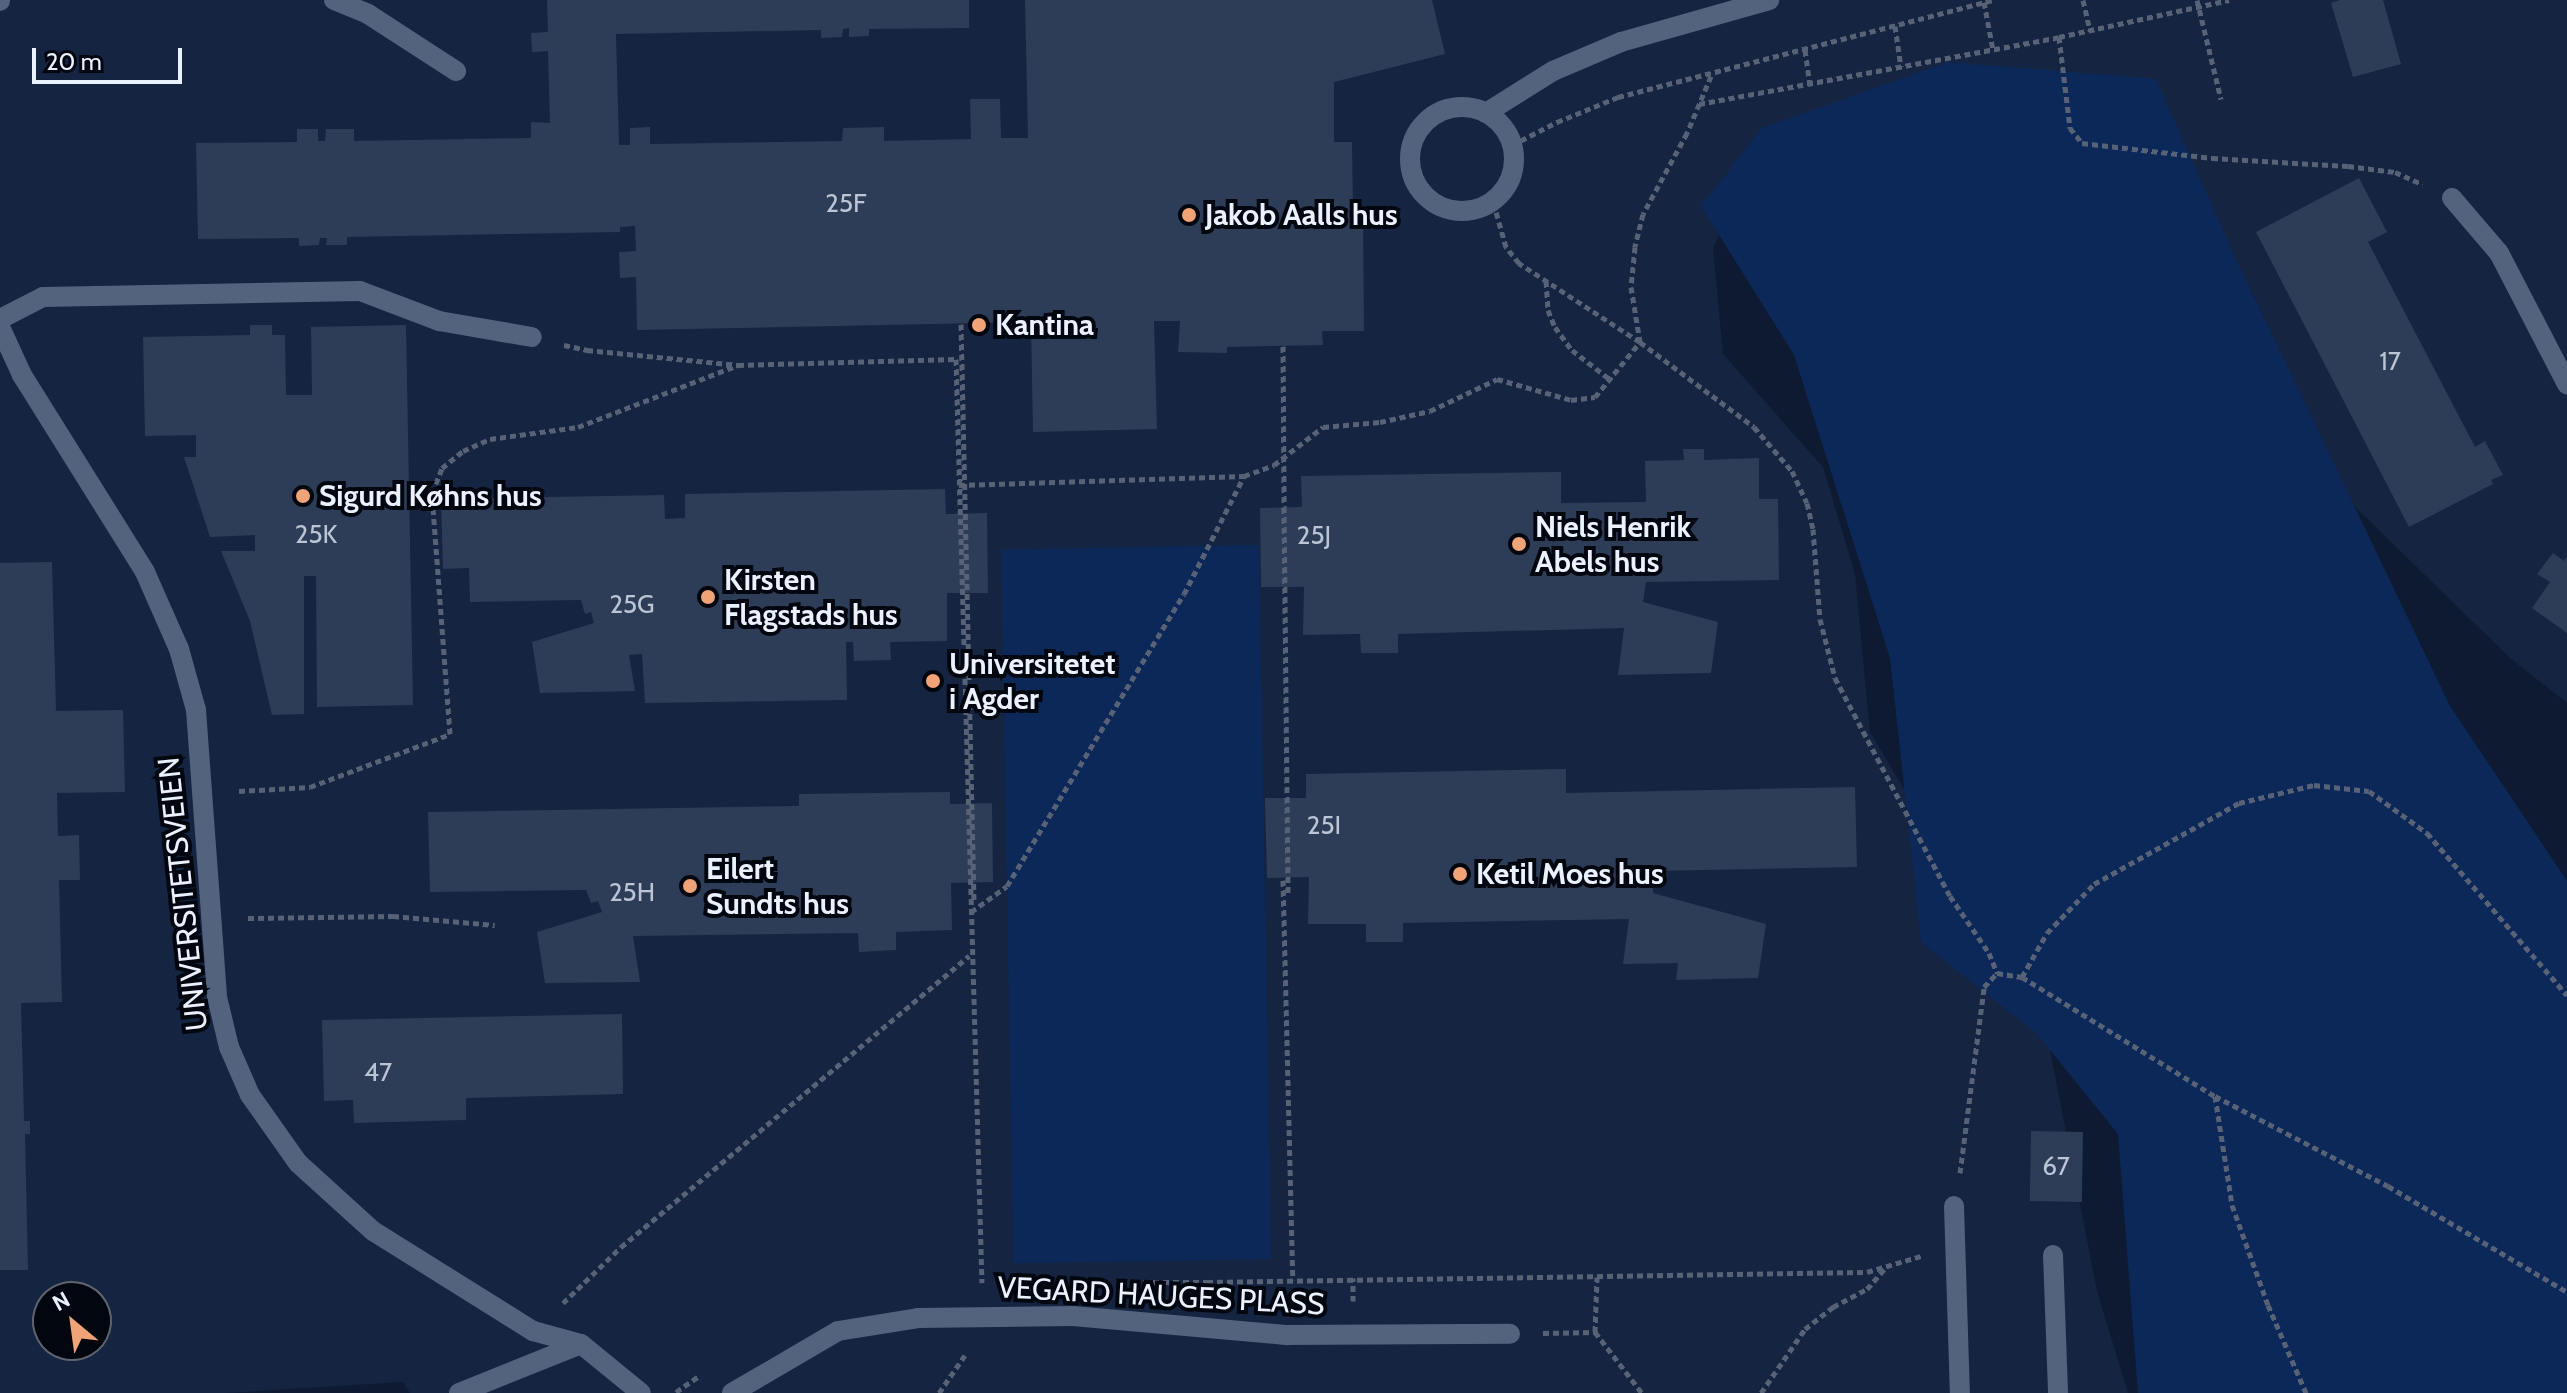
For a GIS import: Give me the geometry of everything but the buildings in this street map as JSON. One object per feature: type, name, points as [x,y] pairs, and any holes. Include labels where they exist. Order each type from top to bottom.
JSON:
[{"type":"street","points":[[334,0],[368,14],[456,71]]},
{"type":"street","points":[[1486,113],[1553,71],[1621,42],[1769,0]]},
{"type":"street","points":[[1470,108],[1486,113],[1506,132],[1512,145],[1511,176],[1493,201],[1460,211],[1444,208],[1429,200],[1411,172],[1414,138],[1436,113],[1470,108]]},
{"type":"street","points":[[2452,198],[2499,253],[2567,384]]},
{"type":"street","points":[[0,319],[43,297],[360,291],[439,321],[532,337]]},
{"type":"street","name":"UNIVERSITETSVEIEN","points":[[0,327],[22,375],[145,572],[179,649],[196,710],[217,997],[229,1047],[250,1095],[268,1124],[334,1199],[373,1231],[533,1331],[581,1344],[641,1393]]},
{"type":"street","points":[[1954,1206],[1960,1393]]},
{"type":"street","points":[[2053,1255],[2058,1393]]},
{"type":"street","name":"VEGARD HAUGES PLASS","points":[[732,1393],[838,1331],[918,1318],[1073,1316],[1288,1335],[1510,1334]]},
{"type":"street","points":[[459,1393],[581,1344]]},
{"type":"path","points":[[1512,145],[1618,97],[1711,76],[1992,0]]},
{"type":"path","points":[[2083,0],[2090,30]]},
{"type":"path","points":[[1699,104],[1993,50],[2198,3],[2229,0]]},
{"type":"path","points":[[1984,2],[1993,50]]},
{"type":"path","points":[[2198,3],[2221,99]]},
{"type":"path","points":[[1895,26],[1901,67]]},
{"type":"path","points":[[2059,37],[2070,128],[2082,143],[2212,158],[2395,172],[2452,198]]},
{"type":"path","points":[[1805,50],[1810,84]]},
{"type":"path","points":[[959,485],[1244,476],[1274,465],[1323,427],[1380,422],[1430,411],[1497,379],[1571,400],[1595,397],[1640,342],[1631,287],[1635,247],[1643,214],[1711,76]]},
{"type":"path","points":[[1493,201],[1506,247],[1519,263],[1640,342],[1754,427],[1792,471],[1807,503],[1813,529],[1820,619],[1835,678],[1950,896],[1989,953],[1997,973]]},
{"type":"path","points":[[1546,281],[1548,310],[1555,327],[1572,350],[1611,380]]},
{"type":"path","points":[[961,324],[974,901]]},
{"type":"path","points":[[532,337],[587,350],[738,365],[956,359],[970,955],[982,1284]]},
{"type":"path","points":[[1283,346],[1288,893]]},
{"type":"path","points":[[200,793],[310,787],[450,734],[432,493],[442,468],[463,451],[490,439],[578,427],[738,365]]},
{"type":"path","points":[[970,913],[1007,886],[1184,594],[1244,476]]},
{"type":"path","points":[[2022,977],[2047,933],[2094,884],[2239,803],[2314,785],[2369,791],[2427,833],[2567,995]]},
{"type":"path","points":[[1283,880],[1293,1280]]},
{"type":"path","points":[[209,918],[393,916],[495,925]]},
{"type":"path","points":[[533,1331],[621,1247],[970,955]]},
{"type":"path","points":[[1997,973],[2022,977],[2215,1096],[2388,1186],[2567,1292]]},
{"type":"path","points":[[1215,1329],[1207,1282],[1867,1272],[1918,1258],[1942,1234],[1954,1206],[1984,987],[1997,973]]},
{"type":"path","points":[[2215,1096],[2232,1205],[2268,1305],[2306,1393]]},
{"type":"path","points":[[1761,1393],[1805,1329],[1833,1307],[1867,1289],[1886,1267]]},
{"type":"path","points":[[1597,1277],[1595,1332],[1642,1393]]},
{"type":"path","points":[[1510,1334],[1595,1332]]},
{"type":"shaded area","name":"Universitetet i Agder","points":[[0,0],[2567,0],[2567,703],[2510,658],[2350,502],[2252,292],[2126,158],[1771,137],[1713,248],[1723,354],[1823,467],[1855,574],[1870,732],[2045,1024],[2097,1291],[2128,1393],[410,1393],[403,1382],[226,1393],[0,1393]]},
{"type":"shaded area","points":[[1948,62],[2156,79],[2236,259],[2450,706],[2567,881],[2567,1393],[2138,1393],[2118,1134],[2037,1034],[1921,942],[1890,658],[1794,355],[1701,206],[1762,128]]},
{"type":"shaded area","points":[[1259,545],[1271,1259],[1014,1263],[1001,550]]},
{"type":"place","name":"Jakob Aalls hus","points":[[1189,215]]},
{"type":"place","name":"Kantina","points":[[979,325]]},
{"type":"place","name":"Sigurd Køhns hus","points":[[303,496]]},
{"type":"place","name":"Niels Henrik Abels hus","points":[[1519,544]]},
{"type":"place","name":"Kirsten Flagstads hus","points":[[708,597]]},
{"type":"place","name":"Universitetet i Agder","points":[[933,681]]},
{"type":"place","name":"Ketil Moes hus","points":[[1460,874]]},
{"type":"place","name":"Eilert Sundts hus","points":[[690,886]]}]
